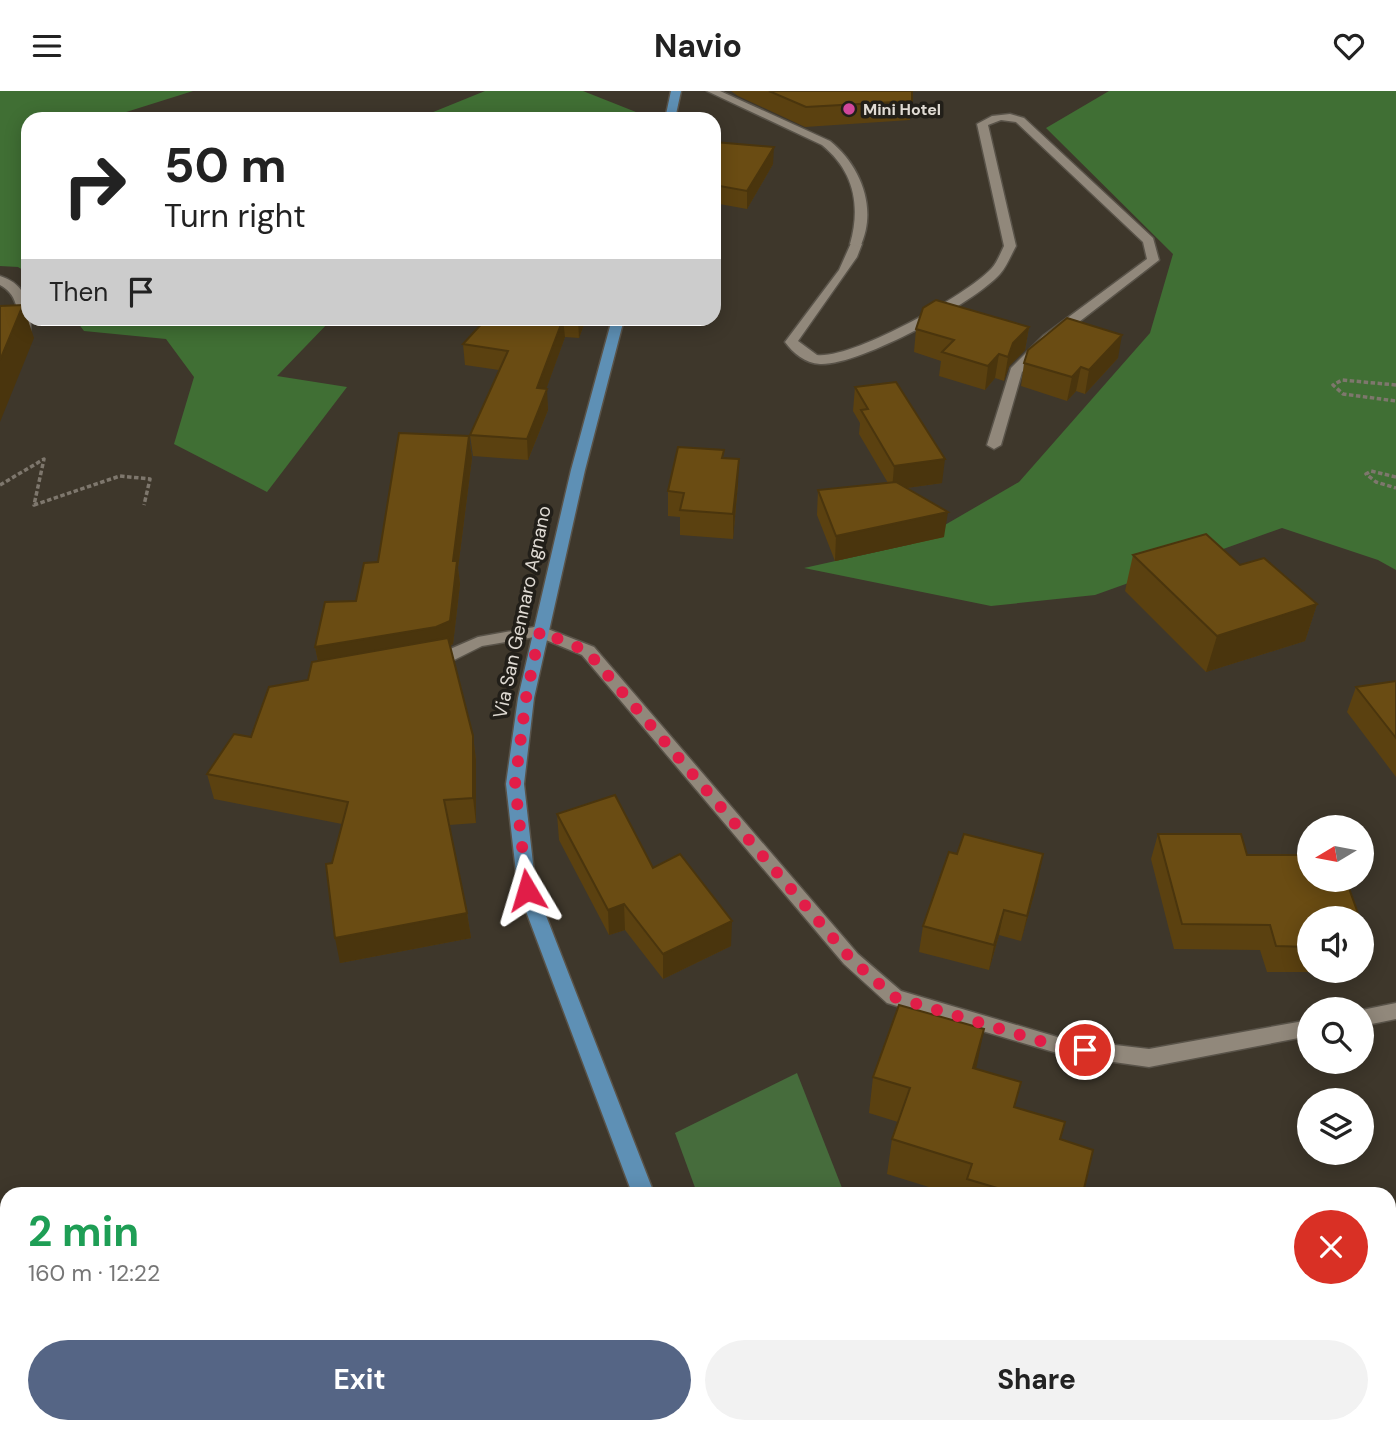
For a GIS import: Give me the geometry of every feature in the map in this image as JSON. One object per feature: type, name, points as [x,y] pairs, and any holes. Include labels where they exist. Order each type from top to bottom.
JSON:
[{"type":"main road","points":[[672,112],[676,91]]},
{"type":"main road","name":"Via San Gennaro Agnano","points":[[616,326],[578,470],[540,631],[526,698],[515,784],[527,890],[641,1187]]},
{"type":"street","points":[[712,91],[826,143],[842,154],[853,174],[863,216],[852,259],[802,320],[792,342],[804,356],[823,360],[858,353],[955,302],[996,271],[1010,246],[982,124],[992,118],[1010,116],[1020,120],[1149,241],[1153,260],[1048,339],[1016,371],[994,445]]},
{"type":"street","points":[[0,280],[12,284],[21,297]]},
{"type":"street","points":[[0,333],[25,331],[25,326]]},
{"type":"street","points":[[417,662],[444,657],[478,642],[540,631],[587,651],[851,959],[894,997],[1064,1048],[1149,1058],[1297,1030]]},
{"type":"street","points":[[1374,1016],[1396,1011]]},
{"type":"path","points":[[1396,385],[1342,380],[1333,385],[1343,394],[1396,401]]},
{"type":"path","points":[[0,485],[44,459],[34,505],[120,476],[150,479],[144,505]]},
{"type":"path","points":[[1396,477],[1371,471],[1366,474],[1376,482],[1396,488]]},
{"type":"green space","points":[[0,91],[193,91],[126,112],[21,112],[21,269],[0,266]]},
{"type":"green space","points":[[485,91],[583,91],[636,112],[433,112]]},
{"type":"green space","points":[[1109,91],[1396,91],[1396,570],[1378,560],[1282,528],[1095,595],[991,606],[804,568],[912,544],[1019,482],[1150,333],[1173,254],[1046,128]]},
{"type":"green space","points":[[80,326],[325,326],[277,376],[347,387],[267,492],[174,444],[194,377],[166,339],[84,331]]},
{"type":"green space","points":[[797,1073],[842,1187],[695,1187],[675,1133]]},
{"type":"building","points":[[769,91],[912,91],[912,101],[806,107]]},
{"type":"building","points":[[721,143],[774,147],[747,191],[721,186]]},
{"type":"building","points":[[936,300],[1029,327],[1013,343],[1008,357],[999,354],[988,366],[942,352],[954,340],[916,329],[923,308]]},
{"type":"building","points":[[21,305],[0,360],[0,306]]},
{"type":"building","points":[[1067,318],[1122,335],[1089,370],[1081,367],[1072,377],[1024,363],[1028,350]]},
{"type":"building","points":[[480,326],[560,326],[537,388],[547,389],[527,439],[470,435],[508,351],[463,344]]},
{"type":"building","points":[[896,382],[945,459],[894,466],[861,410],[868,409],[855,387]]},
{"type":"building","points":[[399,433],[469,436],[453,561],[457,561],[450,621],[436,627],[315,647],[325,602],[356,601],[364,563],[378,562]]},
{"type":"building","points":[[678,447],[724,450],[722,458],[739,459],[733,514],[680,510],[684,493],[668,491]]},
{"type":"building","points":[[896,482],[948,512],[836,536],[818,490]]},
{"type":"building","points":[[1206,534],[1240,565],[1264,558],[1317,604],[1217,636],[1133,555]]},
{"type":"building","points":[[448,638],[473,736],[473,798],[444,800],[467,913],[335,938],[326,864],[332,863],[348,802],[207,774],[234,734],[251,737],[269,687],[308,680],[312,662]]},
{"type":"building","points":[[1396,681],[1396,738],[1356,687]]},
{"type":"building","points":[[615,795],[653,868],[680,854],[732,921],[663,954],[624,904],[608,910],[557,814]]},
{"type":"building","points":[[964,834],[1043,854],[1027,916],[1004,910],[994,945],[923,926],[949,852],[957,854]]},
{"type":"building","points":[[1158,834],[1241,834],[1247,855],[1297,855],[1297,893],[1351,893],[1355,906],[1297,906],[1297,947],[1276,946],[1270,925],[1182,924]]},
{"type":"building","points":[[899,1005],[984,1029],[973,1068],[1021,1082],[1014,1107],[1065,1122],[1060,1139],[1093,1150],[1084,1187],[994,1187],[967,1179],[972,1164],[892,1139],[910,1088],[873,1077]]},
{"type":"place","name":"Mini Hotel","points":[[849,109]]},
{"type":"route","points":[[527,890],[515,784],[526,698],[540,631],[587,651],[851,959],[894,997],[1064,1048],[1085,1050]]}]
